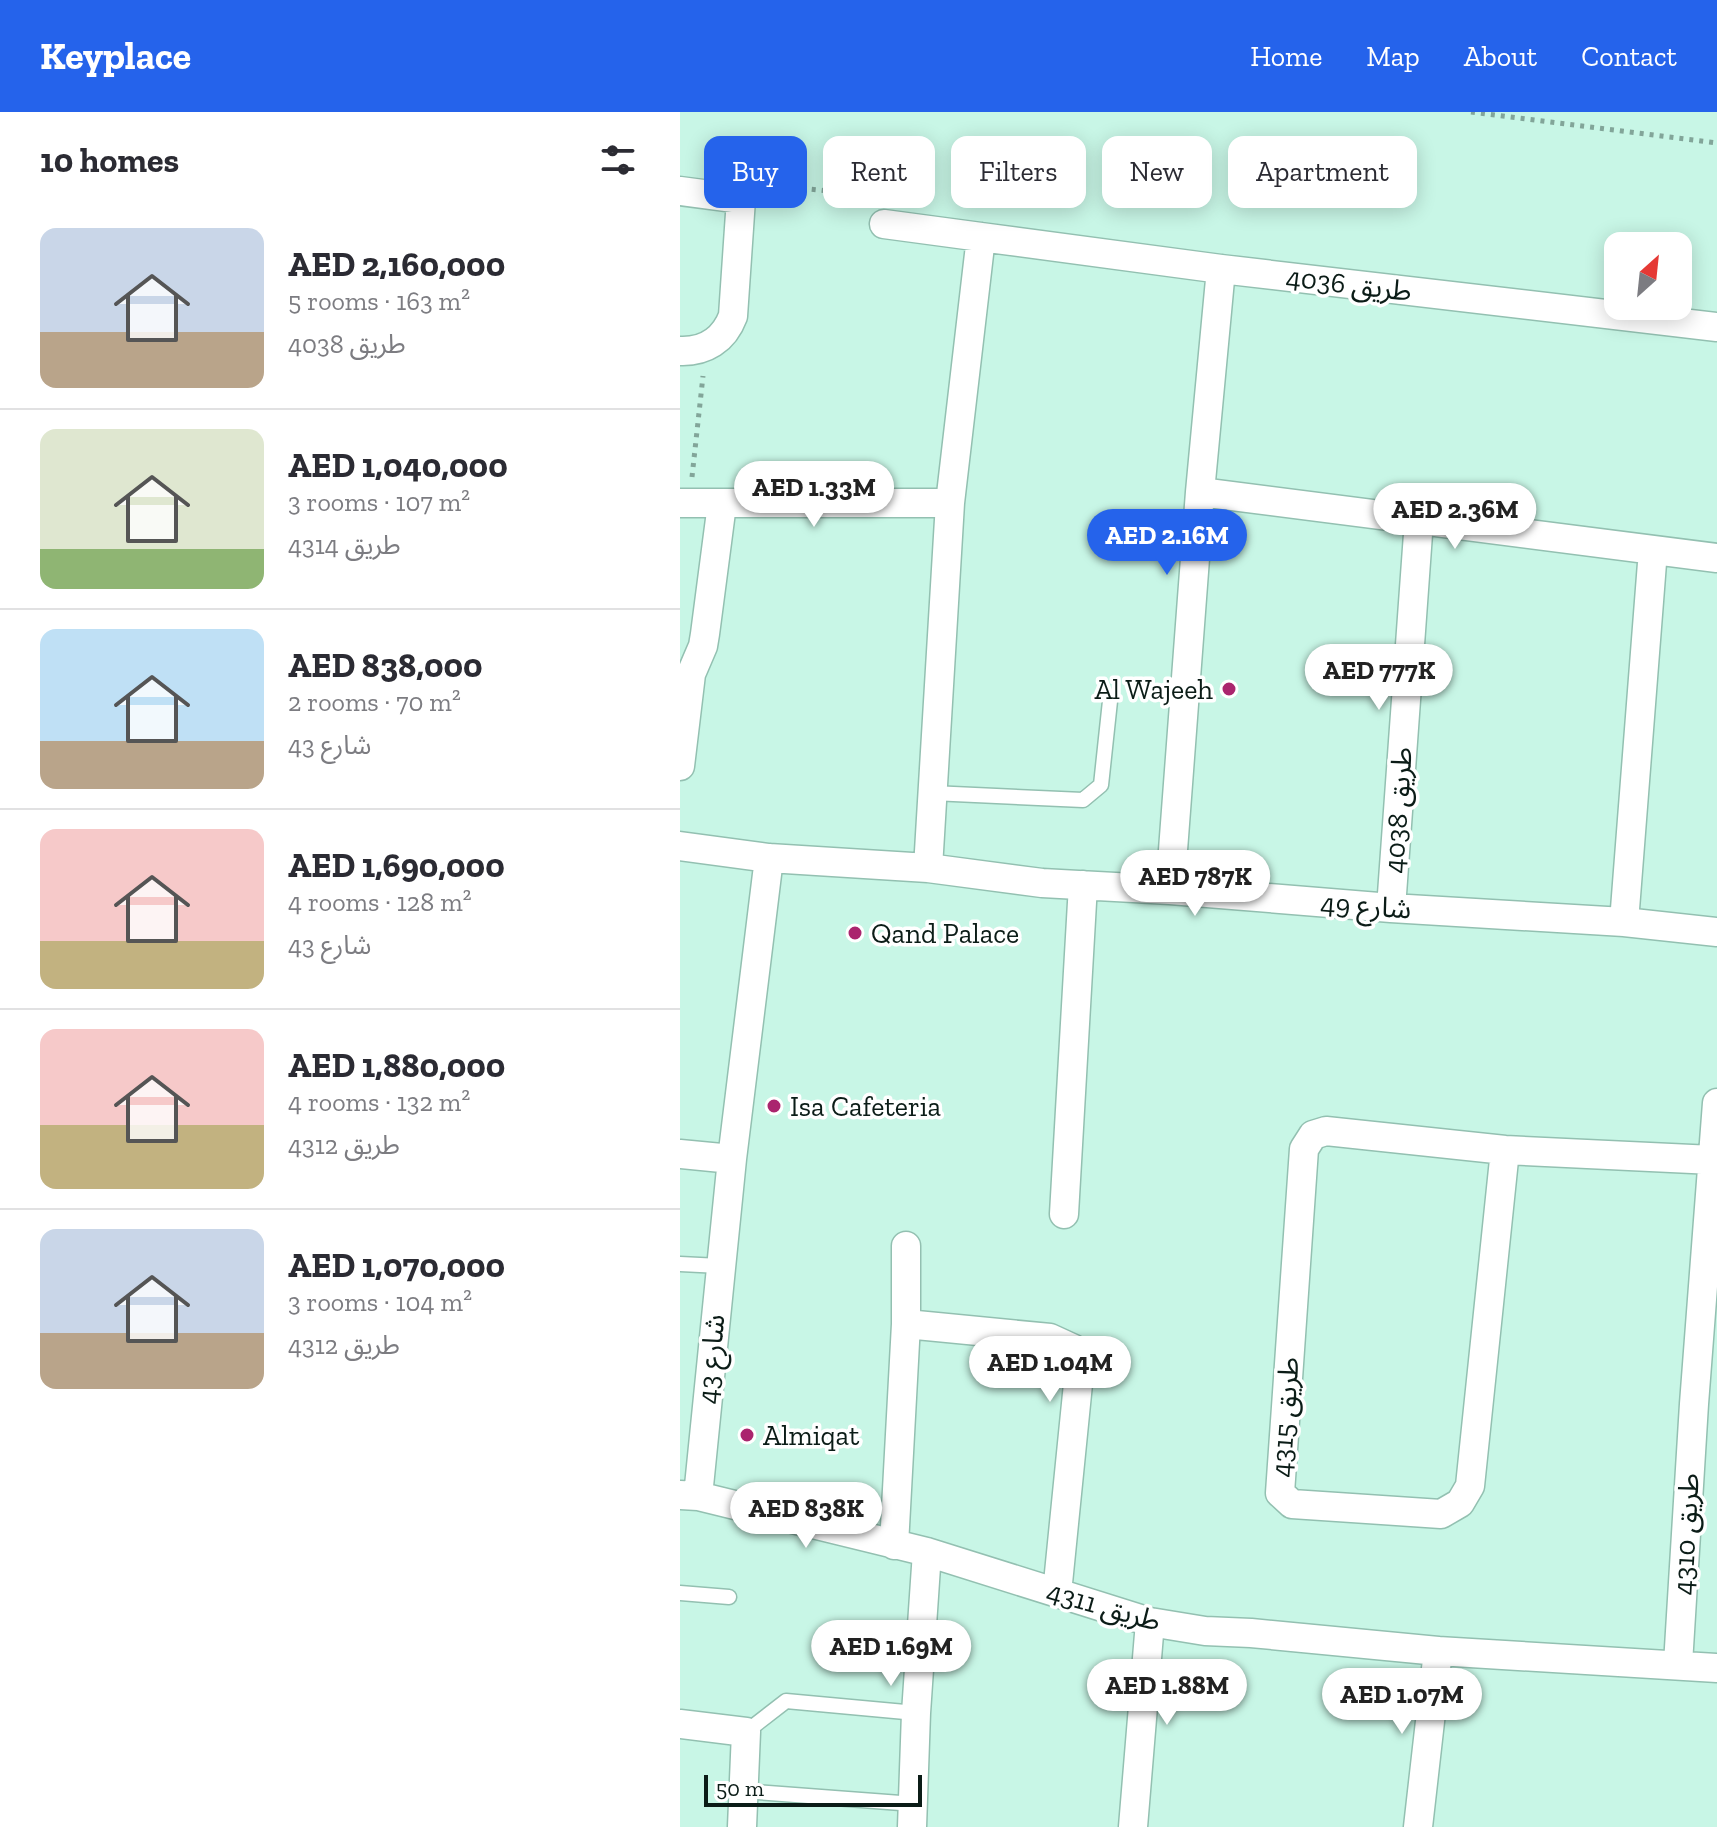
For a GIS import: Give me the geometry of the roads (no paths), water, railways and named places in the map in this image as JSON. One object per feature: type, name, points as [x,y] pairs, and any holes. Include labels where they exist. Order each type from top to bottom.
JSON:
[{"type":"street","points":[[680,191],[741,199],[733,316],[729,328],[720,338],[693,349]]},
{"type":"street","name":"طريق 4036","points":[[884,224],[1221,269],[1717,327]]},
{"type":"street","points":[[928,868],[950,503],[981,237]]},
{"type":"street","points":[[1170,890],[1200,492],[1221,269]]},
{"type":"street","points":[[1200,492],[1717,558]]},
{"type":"street","points":[[685,503],[950,503]]},
{"type":"street","points":[[680,766],[691,674],[705,634],[722,504]]},
{"type":"street","name":"طريق 4038","points":[[1391,908],[1419,520]]},
{"type":"street","points":[[1624,922],[1653,550]]},
{"type":"street","name":"شارع 49","points":[[680,846],[769,858],[928,868],[1042,883],[1624,922],[1717,932]]},
{"type":"street","name":"شارع 43","points":[[769,858],[689,1495],[927,1552]]},
{"type":"street","points":[[1064,1214],[1083,885]]},
{"type":"street","name":"طريق 4310","points":[[1678,1664],[1706,1404],[1717,1103]]},
{"type":"street","name":"طريق 4315","points":[[1505,1150],[1470,1486],[1460,1503],[1441,1514],[1292,1504],[1280,1493],[1304,1149],[1313,1135],[1326,1131],[1505,1150],[1713,1179]]},
{"type":"street","points":[[680,1154],[732,1159]]},
{"type":"street","points":[[894,1545],[906,1324],[906,1246]]},
{"type":"street","points":[[906,1324],[1050,1338],[1074,1349],[1079,1374],[1057,1593]]},
{"type":"street","points":[[913,1816],[916,1713],[927,1552]]},
{"type":"street","name":"طريق 4311","points":[[927,1552],[1150,1622],[1205,1631],[1438,1651],[1717,1668]]},
{"type":"street","points":[[1133,1827],[1150,1622]]},
{"type":"street","points":[[1418,1827],[1438,1651]]},
{"type":"street","points":[[680,1724],[746,1732],[742,1827]]},
{"type":"lane","points":[[932,793],[1083,800],[1101,785],[1110,701]]},
{"type":"lane","points":[[680,1264],[720,1266]]},
{"type":"lane","points":[[680,1593],[729,1597]]},
{"type":"lane","points":[[746,1732],[786,1701],[916,1713]]},
{"type":"lane","points":[[743,1791],[913,1816]]},
{"type":"place","name":"Al Wajeeh","points":[[1229,689]]},
{"type":"place","name":"Qand Palace","points":[[855,933]]},
{"type":"place","name":"Isa Cafeteria","points":[[774,1106]]},
{"type":"place","name":"Almiqat","points":[[747,1435]]}]
